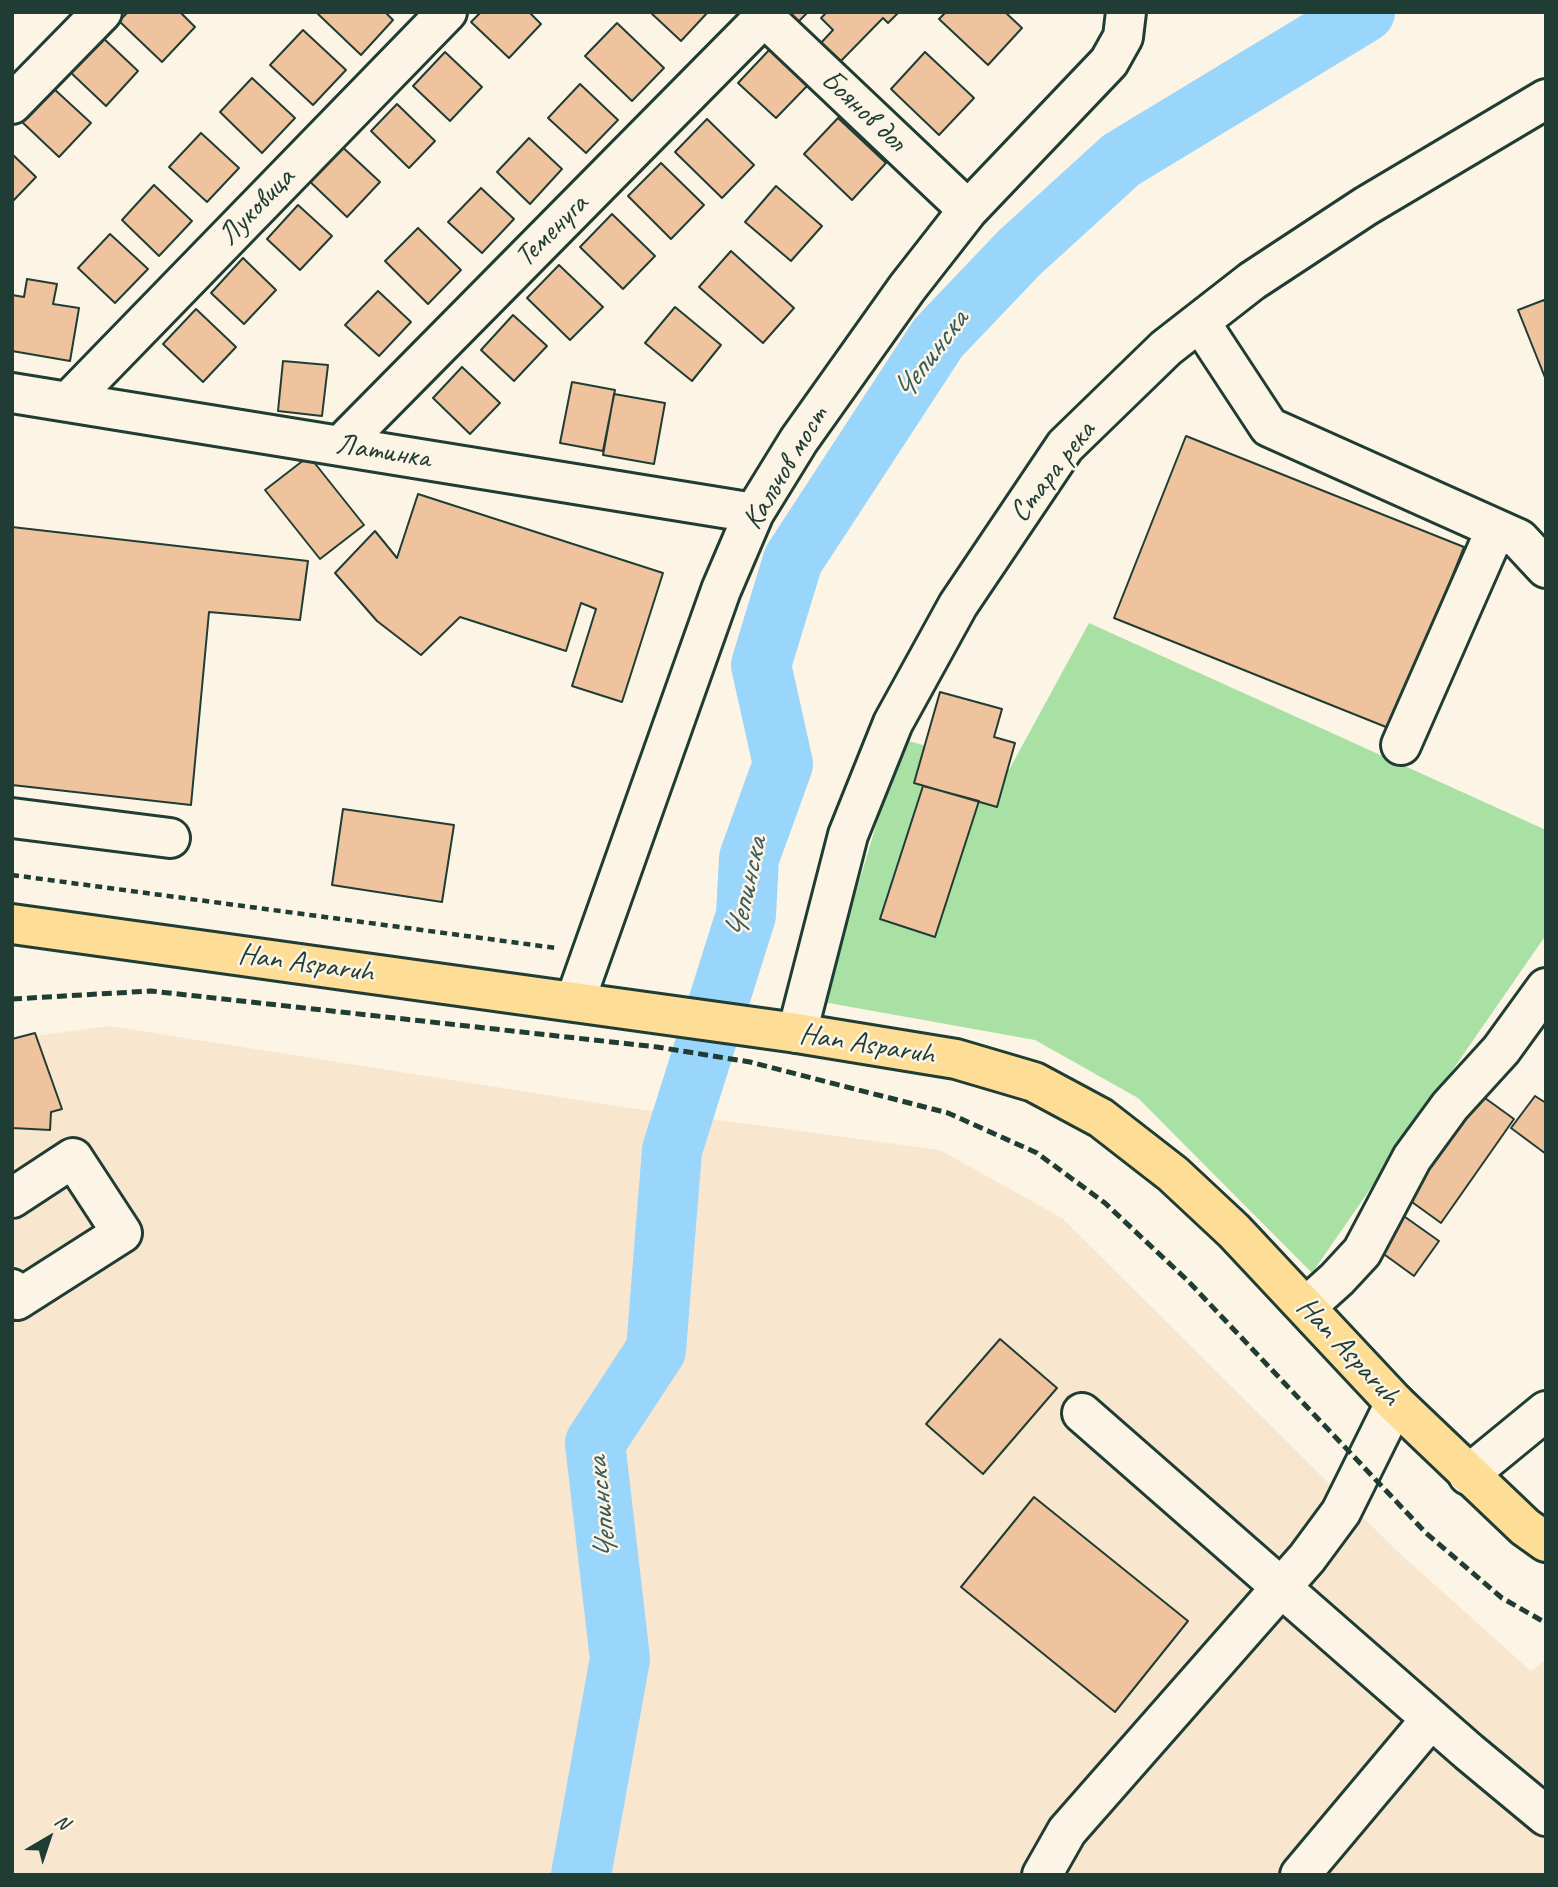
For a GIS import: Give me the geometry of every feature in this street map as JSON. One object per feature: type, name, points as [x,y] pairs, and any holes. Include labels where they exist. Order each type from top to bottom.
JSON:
[{"type":"main road","name":"Han Asparuh","points":[[12,924],[797,1033],[956,1059],[1034,1082],[1101,1118],[1173,1174],[1234,1231],[1395,1403],[1468,1475],[1525,1527],[1546,1542]]},
{"type":"street","points":[[12,104],[102,12]]},
{"type":"street","name":"Луковица","points":[[68,402],[447,12]]},
{"type":"street","name":"Калъчов мост","points":[[575,1001],[721,590],[754,513],[799,440],[853,362],[968,210],[1109,62],[1123,37],[1126,12]]},
{"type":"street","name":"Боянов дол","points":[[762,15],[968,210]]},
{"type":"street","name":"Теменуга","points":[[341,445],[762,15]]},
{"type":"street","name":"Стара река","points":[[797,1033],[848,835],[893,723],[958,605],[1065,446],[1166,348],[1252,281],[1366,206],[1546,99]]},
{"type":"street","points":[[1200,322],[1269,427],[1519,539],[1546,568]]},
{"type":"street","name":"Латинка","points":[[12,393],[754,513]]},
{"type":"street","points":[[1401,745],[1496,529]]},
{"type":"street","points":[[12,818],[170,838]]},
{"type":"street","points":[[1306,1307],[1362,1252],[1412,1158],[1450,1106],[1501,1050],[1546,988]]},
{"type":"street","points":[[12,1198],[73,1158],[122,1233],[14,1298]]},
{"type":"street","points":[[1042,1875],[1067,1832],[1282,1587],[1341,1512],[1395,1403]]},
{"type":"street","points":[[1468,1475],[1546,1411]]},
{"type":"street","points":[[1082,1413],[1546,1816]]},
{"type":"street","points":[[1300,1875],[1431,1718]]},
{"type":"path","points":[[12,875],[592,953]]},
{"type":"shaded area","points":[[109,1026],[623,1107],[940,1150],[1062,1218],[1397,1551],[1531,1671],[1546,1660],[1546,1875],[12,1875],[12,1039]]},
{"type":"green space","points":[[1089,623],[1546,830],[1546,935],[1312,1273],[1138,1098],[1035,1040],[823,1002],[902,739],[1009,770]]},
{"type":"building","points":[[128,12],[180,12],[195,27],[162,62],[119,21]]},
{"type":"building","points":[[385,12],[393,20],[361,55],[318,14]]},
{"type":"building","points":[[481,12],[529,12],[541,24],[509,58],[471,22]]},
{"type":"building","points":[[650,12],[708,12],[681,41]]},
{"type":"building","points":[[779,12],[808,12],[794,26]]},
{"type":"building","points":[[827,12],[899,12],[888,23],[883,18],[838,64],[819,45],[833,30],[821,18]]},
{"type":"building","points":[[946,12],[1005,12],[1022,28],[988,65],[939,19]]},
{"type":"building","points":[[617,23],[664,68],[632,101],[585,56]]},
{"type":"building","points":[[303,30],[346,70],[313,105],[270,65]]},
{"type":"building","points":[[101,36],[138,71],[106,106],[68,70]]},
{"type":"building","points":[[771,48],[809,84],[776,118],[738,83]]},
{"type":"building","points":[[445,52],[482,87],[450,121],[413,86]]},
{"type":"building","points":[[925,52],[974,98],[939,135],[891,89]]},
{"type":"building","points":[[252,78],[295,118],[262,153],[220,112]]},
{"type":"building","points":[[580,84],[618,120],[586,153],[548,118]]},
{"type":"building","points":[[53,88],[91,123],[59,157],[21,121]]},
{"type":"building","points":[[397,104],[435,141],[409,168],[371,131]]},
{"type":"building","points":[[838,118],[886,163],[852,200],[804,154]]},
{"type":"building","points":[[707,119],[754,165],[722,198],[675,152]]},
{"type":"building","points":[[201,133],[239,168],[207,202],[169,167]]},
{"type":"building","points":[[529,138],[562,169],[530,204],[497,172]]},
{"type":"building","points":[[337,142],[380,182],[347,217],[304,176]]},
{"type":"building","points":[[12,154],[36,177],[12,202]]},
{"type":"building","points":[[661,163],[704,205],[671,239],[628,196]]},
{"type":"building","points":[[154,185],[192,221],[159,256],[122,220]]},
{"type":"building","points":[[776,186],[822,226],[791,261],[745,222]]},
{"type":"building","points":[[481,188],[514,219],[482,253],[448,222]]},
{"type":"building","points":[[298,205],[332,236],[300,270],[267,239]]},
{"type":"building","points":[[612,214],[655,256],[623,289],[580,247]]},
{"type":"building","points":[[418,228],[461,270],[428,304],[385,261]]},
{"type":"building","points":[[110,234],[148,269],[115,303],[78,268]]},
{"type":"building","points":[[731,251],[794,308],[763,343],[699,287]]},
{"type":"building","points":[[243,258],[276,290],[244,324],[211,293]]},
{"type":"building","points":[[559,265],[603,307],[570,340],[527,298]]},
{"type":"building","points":[[27,279],[57,284],[53,304],[79,308],[70,361],[12,351],[12,295],[24,297]]},
{"type":"building","points":[[378,291],[411,322],[379,356],[345,325]]},
{"type":"building","points":[[1544,300],[1546,304],[1546,380],[1518,310]]},
{"type":"building","points":[[675,307],[721,345],[692,381],[645,343]]},
{"type":"building","points":[[196,309],[236,347],[203,382],[163,344]]},
{"type":"building","points":[[513,315],[547,346],[514,381],[481,350]]},
{"type":"building","points":[[283,361],[328,365],[322,416],[278,411]]},
{"type":"building","points":[[462,367],[500,403],[470,434],[433,398]]},
{"type":"building","points":[[572,382],[615,390],[603,451],[560,443]]},
{"type":"building","points":[[614,394],[665,403],[654,464],[603,455]]},
{"type":"building","points":[[1186,436],[1464,547],[1391,729],[1114,618]]},
{"type":"building","points":[[309,456],[364,525],[320,559],[265,490]]},
{"type":"building","points":[[418,494],[663,573],[622,702],[572,686],[596,609],[581,603],[566,651],[460,617],[421,655],[377,621],[335,573],[375,531],[397,558]]},
{"type":"building","points":[[12,527],[308,561],[300,620],[209,612],[191,805],[12,785]]},
{"type":"building","points":[[940,692],[1002,709],[994,737],[1015,743],[997,807],[914,783]]},
{"type":"building","points":[[923,786],[979,801],[935,937],[880,919]]},
{"type":"building","points":[[343,809],[454,825],[442,902],[332,885]]},
{"type":"building","points":[[35,1033],[62,1109],[51,1112],[50,1130],[12,1128],[12,1039]]},
{"type":"building","points":[[1478,1093],[1514,1119],[1441,1223],[1405,1197]]},
{"type":"building","points":[[1535,1096],[1546,1103],[1546,1154],[1511,1128]]},
{"type":"building","points":[[1398,1212],[1439,1241],[1414,1276],[1374,1247]]},
{"type":"building","points":[[1000,1339],[1057,1388],[983,1474],[926,1424]]},
{"type":"building","points":[[1034,1497],[1188,1621],[1115,1712],[961,1587]]},
{"type":"waterway","name":"Чепинска","points":[[581,1875],[620,1659],[595,1443],[656,1350],[672,1150],[746,915],[749,858],[783,764],[761,665],[793,560],[938,338],[1019,253],[1121,160],[1365,12]]},
{"type":"railway","points":[[12,999],[151,991],[657,1047],[750,1062],[948,1113],[1037,1153],[1105,1203],[1188,1281],[1426,1533],[1502,1598],[1546,1623]]}]
